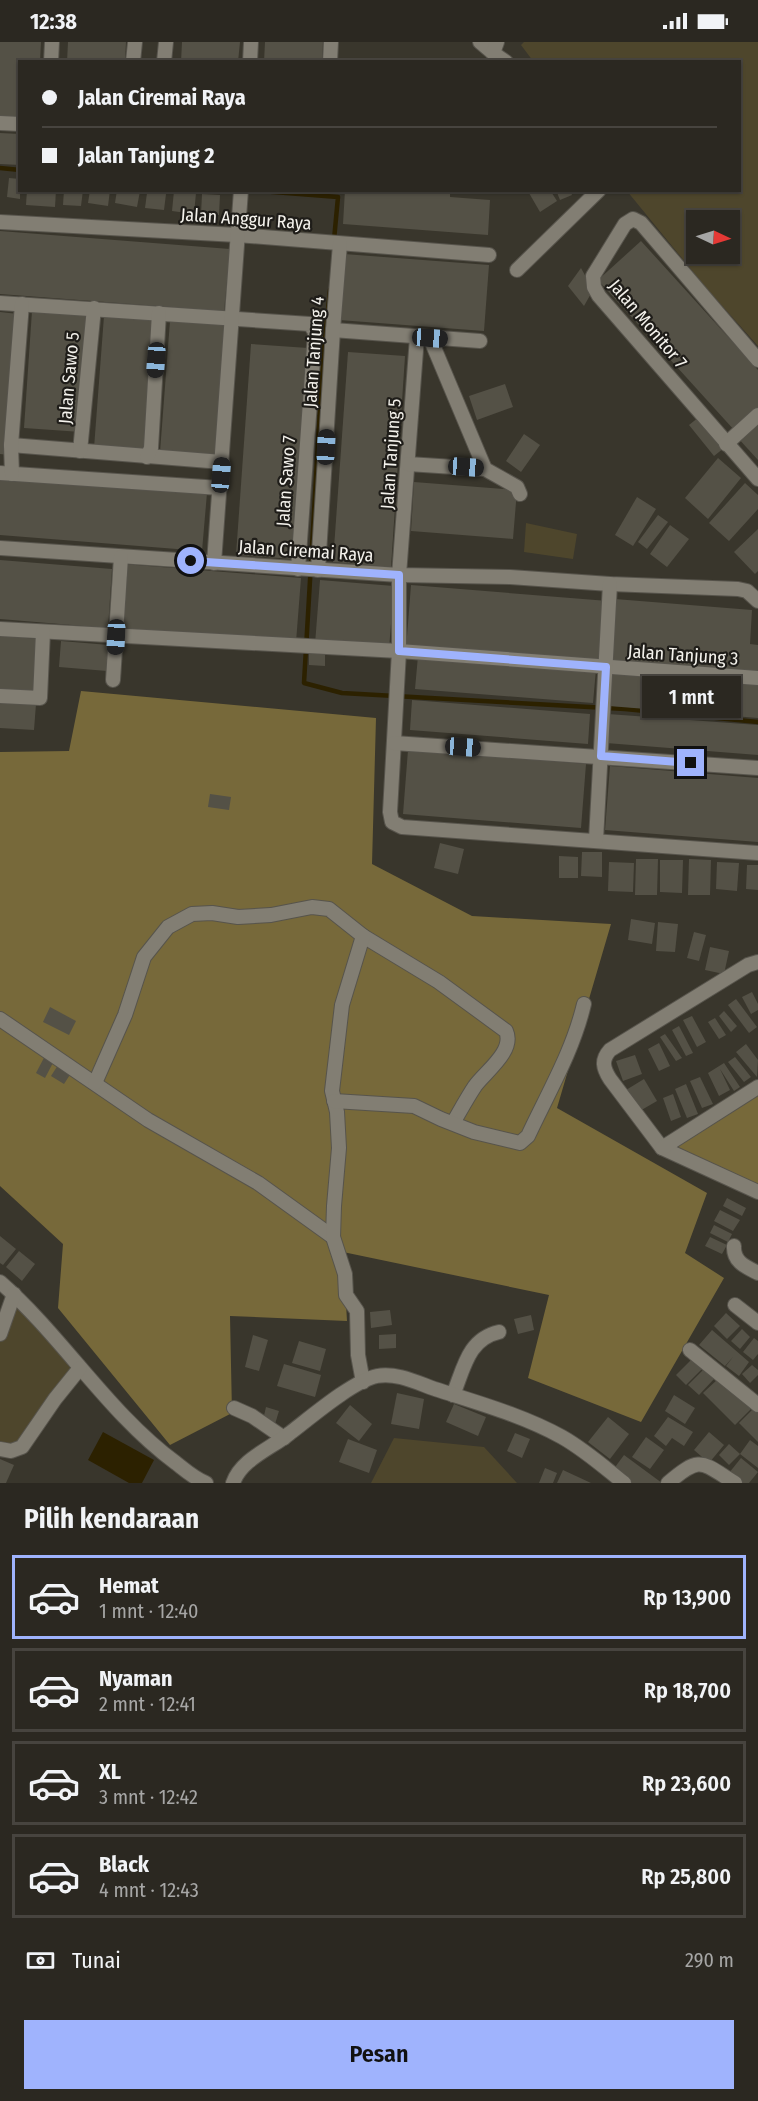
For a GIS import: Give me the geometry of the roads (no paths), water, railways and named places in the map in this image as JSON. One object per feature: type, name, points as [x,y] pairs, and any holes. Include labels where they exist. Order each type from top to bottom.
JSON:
[{"type":"street","points":[[51,60],[52,42]]},
{"type":"street","points":[[133,60],[135,42]]},
{"type":"street","points":[[164,60],[166,42]]},
{"type":"street","points":[[250,60],[251,42]]},
{"type":"street","points":[[330,60],[331,42]]},
{"type":"street","points":[[480,42],[495,47],[505,60]]},
{"type":"street","points":[[0,123],[18,124]]},
{"type":"street","points":[[517,270],[597,192]]},
{"type":"street","points":[[214,563],[241,195]]},
{"type":"street","name":"Jalan Monitor 7","points":[[758,360],[641,223],[633,219],[625,224],[593,276],[598,296],[758,478]]},
{"type":"street","name":"Jalan Anggur Raya","points":[[0,222],[237,236],[489,255]]},
{"type":"street","name":"Jalan Tanjung 4","points":[[308,569],[333,330],[333,243]]},
{"type":"street","points":[[0,303],[232,319]]},
{"type":"street","points":[[22,304],[11,445],[6,473],[220,488]]},
{"type":"street","name":"Jalan Sawo 5","points":[[81,451],[94,308]]},
{"type":"street","points":[[149,453],[159,313]]},
{"type":"street","name":"Jalan Sawo 7","points":[[232,319],[310,324],[315,332],[308,569]]},
{"type":"street","points":[[333,330],[480,341]]},
{"type":"street","points":[[424,337],[485,469]]},
{"type":"street","name":"Jalan Tanjung 5","points":[[424,337],[408,464],[399,575],[399,651],[391,819],[395,825],[596,840]]},
{"type":"street","points":[[726,444],[758,415]]},
{"type":"street","points":[[11,445],[81,451],[149,453],[222,462]]},
{"type":"street","points":[[408,464],[485,469],[517,488],[520,494]]},
{"type":"street","name":"Jalan Ciremai Raya","points":[[0,548],[399,575],[510,577],[610,584]]},
{"type":"street","points":[[113,680],[121,557]]},
{"type":"street","points":[[758,601],[747,591],[738,589],[610,584],[596,840],[758,852]]},
{"type":"street","name":"Jalan Tanjung 3","points":[[0,629],[399,651],[758,678]]},
{"type":"street","points":[[0,696],[40,698],[43,632]]},
{"type":"street","points":[[394,743],[758,768]]},
{"type":"street","points":[[95,1083],[125,1015],[144,957],[168,927],[192,914],[212,913],[238,917],[271,915],[312,907],[329,909],[363,936],[439,982],[506,1031],[507,1046],[475,1086],[453,1123]]},
{"type":"street","points":[[363,936],[342,1005],[333,1080],[339,1148],[333,1237],[345,1274],[346,1295],[357,1311],[358,1355],[363,1382]]},
{"type":"street","points":[[758,962],[738,971],[604,1055],[604,1070],[662,1148],[758,1192]]},
{"type":"street","points":[[334,1101],[414,1106],[453,1123],[520,1143],[524,1141],[571,1046],[578,1030],[584,1004]]},
{"type":"street","points":[[0,1018],[174,1136],[258,1183],[333,1237]]},
{"type":"street","points":[[662,1148],[758,1087]]},
{"type":"street","points":[[734,1246],[733,1253],[736,1259],[758,1273]]},
{"type":"street","points":[[0,1282],[14,1294],[80,1368],[150,1441],[183,1468],[207,1483]]},
{"type":"street","points":[[0,1334],[14,1294]]},
{"type":"street","points":[[735,1305],[758,1323]]},
{"type":"street","points":[[453,1395],[473,1347],[488,1335],[499,1332]]},
{"type":"street","points":[[690,1350],[758,1405]]},
{"type":"street","points":[[0,1449],[11,1451],[22,1447],[55,1399],[80,1368]]},
{"type":"street","points":[[233,1483],[240,1470],[252,1459],[284,1438],[314,1414],[363,1382],[377,1376],[387,1375],[542,1426],[578,1447],[624,1483]]},
{"type":"street","points":[[234,1408],[252,1416],[284,1438]]},
{"type":"street","points":[[668,1483],[694,1464],[708,1466],[735,1483]]},
{"type":"waterway","points":[[0,168],[18,170]]},
{"type":"waterway","points":[[274,192],[338,197],[334,240]]},
{"type":"waterway","points":[[330,290],[323,358],[304,683],[342,693],[625,709],[758,722]]}]
